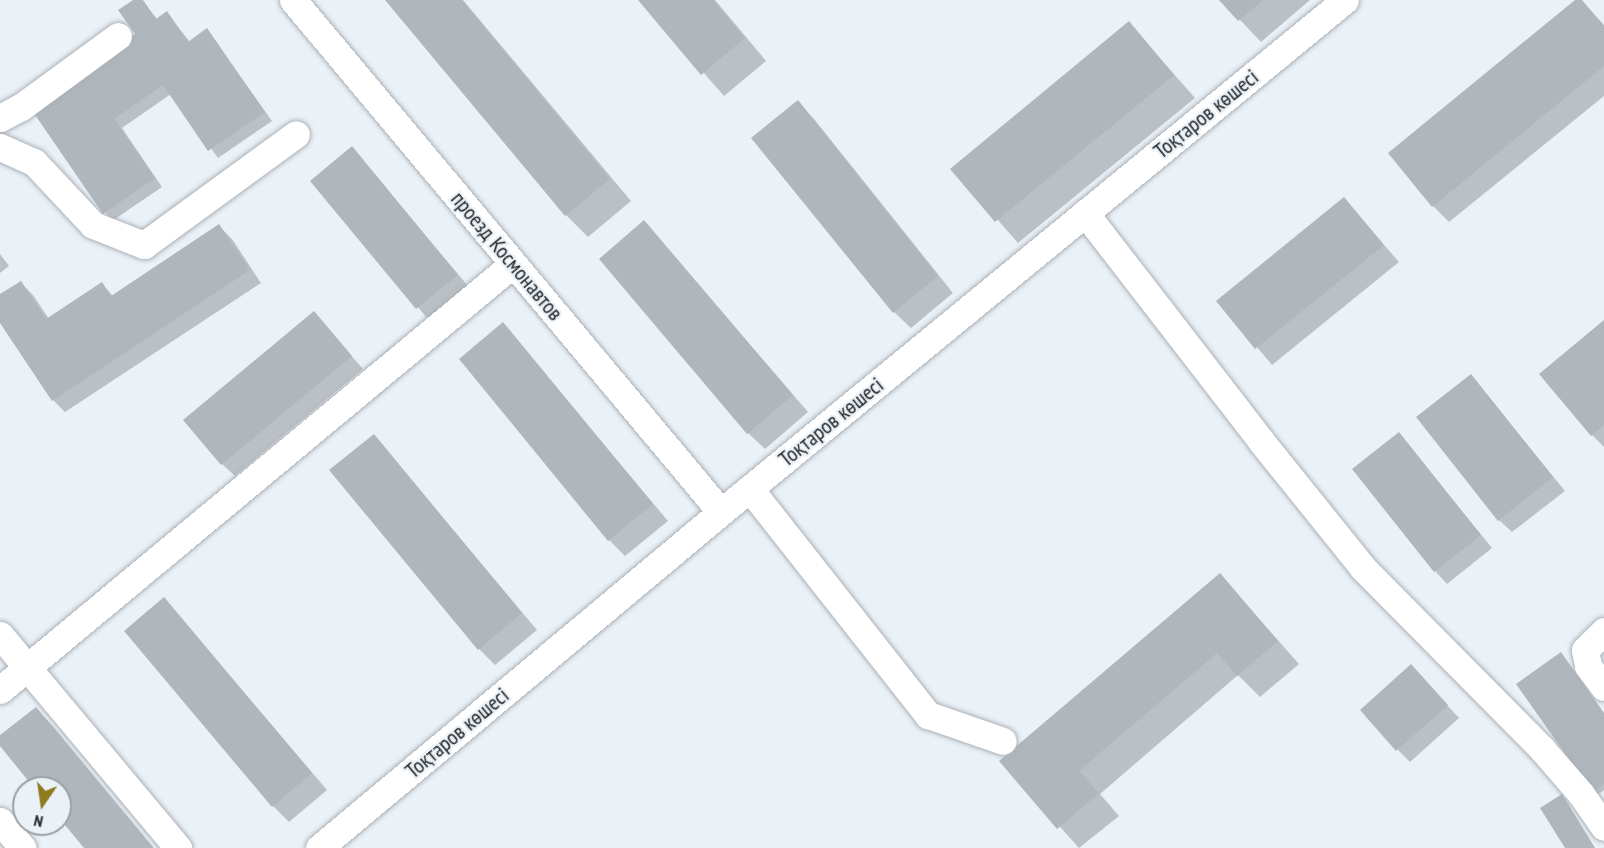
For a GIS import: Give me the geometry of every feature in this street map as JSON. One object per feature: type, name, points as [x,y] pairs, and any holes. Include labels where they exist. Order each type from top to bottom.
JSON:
[{"type":"street","name":"проезд Космонавтов","points":[[293,0],[721,512]]},
{"type":"street","name":"Тоқтаров көшесі","points":[[319,848],[721,512],[1345,0]]},
{"type":"street","points":[[0,118],[21,107],[118,36]]},
{"type":"street","points":[[0,147],[34,162],[93,225],[144,245],[296,134]]},
{"type":"street","points":[[1085,213],[1261,441],[1363,568],[1542,749],[1581,794],[1604,827]]},
{"type":"street","points":[[0,690],[513,264]]},
{"type":"street","points":[[750,489],[928,715],[1003,741]]},
{"type":"street","points":[[1604,631],[1585,650],[1588,666],[1604,687]]},
{"type":"street","points":[[0,635],[178,848]]},
{"type":"street","points":[[1,823],[23,848]]},
{"type":"building","points":[[133,0],[143,0],[156,19],[167,11],[188,42],[207,28],[265,112],[208,151],[163,85],[114,119],[155,178],[103,214],[29,106],[135,34],[118,10]]},
{"type":"building","points":[[385,0],[462,0],[610,179],[565,216]]},
{"type":"building","points":[[638,0],[713,0],[745,38],[701,75]]},
{"type":"building","points":[[1219,0],[1263,0],[1238,21]]},
{"type":"building","points":[[1575,0],[1582,0],[1604,26],[1604,66],[1432,207],[1388,153]]},
{"type":"building","points":[[1129,21],[1174,75],[995,222],[950,169]]},
{"type":"building","points":[[798,100],[938,276],[893,313],[751,138]]},
{"type":"building","points":[[352,146],[458,275],[416,309],[310,181]]},
{"type":"building","points":[[1344,197],[1384,245],[1255,349],[1216,301]]},
{"type":"building","points":[[644,220],[793,395],[747,434],[599,259]]},
{"type":"building","points":[[219,224],[250,270],[52,401],[0,323],[0,294],[21,281],[46,319],[102,282],[111,296]]},
{"type":"building","points":[[314,311],[352,356],[221,465],[183,420]]},
{"type":"building","points":[[1604,320],[1604,425],[1591,436],[1539,374]]},
{"type":"building","points":[[503,322],[653,504],[608,541],[459,359]]},
{"type":"building","points":[[1471,374],[1553,477],[1498,521],[1416,417]]},
{"type":"building","points":[[1399,432],[1481,535],[1434,572],[1352,469]]},
{"type":"building","points":[[374,434],[522,613],[478,650],[329,470]]},
{"type":"building","points":[[1220,573],[1278,641],[1237,676],[1217,653],[1079,771],[1099,793],[1057,829],[999,761]]},
{"type":"building","points":[[164,597],[312,773],[272,807],[124,631]]},
{"type":"building","points":[[1561,652],[1604,713],[1604,784],[1592,792],[1516,684]]},
{"type":"building","points":[[1411,664],[1448,705],[1396,751],[1360,710]]},
{"type":"building","points":[[36,707],[153,848],[84,848],[72,834],[72,776],[24,776],[0,746],[0,735]]},
{"type":"building","points":[[1562,794],[1595,848],[1565,848],[1540,808]]}]
